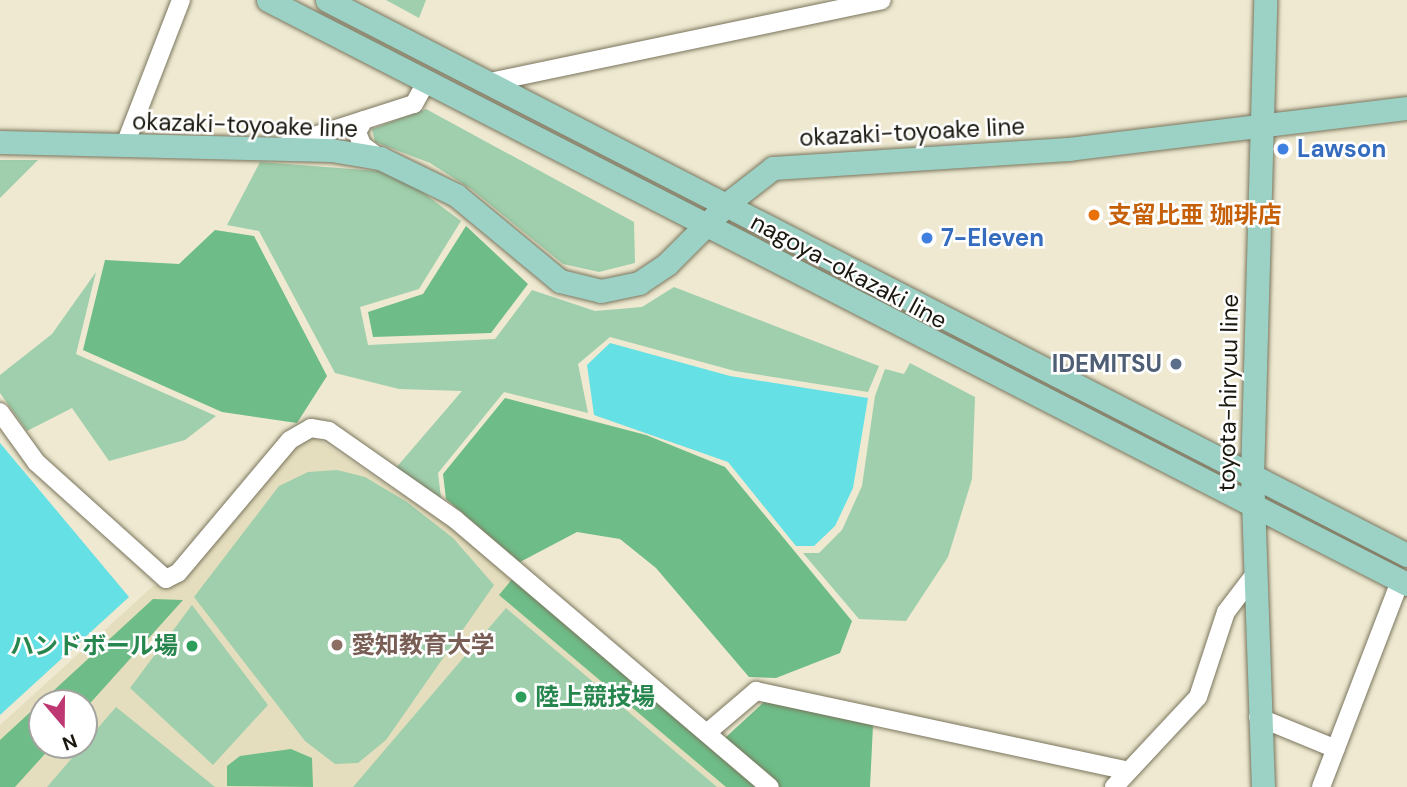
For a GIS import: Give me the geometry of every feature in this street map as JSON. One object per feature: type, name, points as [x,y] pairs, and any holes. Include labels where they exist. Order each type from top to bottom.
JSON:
[{"type":"main road","name":"nagoya-okazaki line","points":[[268,0],[1252,508],[1404,582]]},
{"type":"main road","name":"nagoya-okazaki line","points":[[327,0],[495,81],[666,176],[728,202],[1252,477],[1407,555]]},
{"type":"main road","name":"toyota-hiryuu line","points":[[1263,787],[1252,578],[1252,477],[1265,123],[1265,0]]},
{"type":"main road","name":"okazaki-toyoake line","points":[[0,142],[124,147],[277,148],[380,158],[456,195],[560,281],[601,291],[639,283],[706,226],[728,202],[773,168],[809,161],[906,163],[1407,108]]},
{"type":"street","points":[[124,147],[181,0]]},
{"type":"street","points":[[495,81],[882,0]]},
{"type":"street","points":[[277,148],[414,104],[427,81]]},
{"type":"street","points":[[364,120],[357,132],[362,145],[380,158]]},
{"type":"street","points":[[0,412],[36,461],[166,579],[178,573],[290,440],[311,428],[329,430],[456,520],[709,731],[770,787]]},
{"type":"street","points":[[1114,787],[1198,697],[1226,612],[1252,578]]},
{"type":"street","points":[[1321,787],[1404,582]]},
{"type":"street","points":[[709,731],[756,691],[1128,771]]},
{"type":"street","points":[[1258,717],[1336,749]]},
{"type":"shaded area","name":"愛知教育大学","points":[[313,436],[452,528],[748,787],[0,787],[0,725],[28,700],[28,759],[98,759],[98,689],[40,689],[153,586],[184,579],[295,446]]},
{"type":"green space","points":[[386,0],[426,0],[419,18]]},
{"type":"green space","points":[[426,109],[634,222],[635,263],[599,272],[563,264],[471,189],[430,163],[375,142],[372,129]]},
{"type":"green space","points":[[0,160],[38,160],[0,198]]},
{"type":"green space","points":[[260,162],[378,171],[418,189],[461,221],[419,289],[360,307],[368,345],[495,339],[532,290],[595,311],[642,307],[674,287],[879,366],[868,392],[735,371],[610,337],[578,364],[588,413],[504,392],[438,473],[441,498],[395,469],[462,391],[399,389],[335,373],[259,231],[227,225]]},
{"type":"green space","points":[[466,226],[528,284],[491,333],[373,337],[368,312],[423,294]]},
{"type":"green space","points":[[215,230],[254,236],[327,376],[297,423],[222,412],[83,350],[105,260],[179,264]]},
{"type":"green space","points":[[96,272],[76,354],[216,416],[185,440],[109,461],[72,408],[27,431],[0,393],[0,375],[52,334]]},
{"type":"green space","points":[[910,363],[975,397],[972,479],[948,557],[906,621],[859,619],[803,553],[819,553],[842,530],[862,486],[875,396],[885,369],[904,374]]},
{"type":"green space","points":[[505,398],[646,435],[725,467],[852,621],[840,653],[776,678],[749,677],[656,568],[620,539],[577,532],[520,562],[446,499],[443,474]]},
{"type":"green space","points":[[337,470],[365,477],[407,502],[453,538],[494,585],[386,740],[358,763],[335,764],[305,741],[194,597],[279,486],[308,472]]},
{"type":"green space","points":[[513,578],[757,787],[726,787],[499,595]]},
{"type":"green space","points":[[153,599],[183,600],[98,694],[98,689],[55,689]]},
{"type":"green space","name":"ハンドボール場","points":[[192,605],[268,705],[213,765],[130,688]]},
{"type":"green space","name":"陸上競技場","points":[[506,608],[717,787],[353,787]]},
{"type":"green space","points":[[765,701],[873,725],[870,787],[779,787],[725,738]]},
{"type":"green space","points":[[116,707],[215,787],[47,787],[71,759],[98,759],[98,728]]},
{"type":"green space","points":[[28,714],[28,759],[40,759],[15,787],[0,787],[0,740]]},
{"type":"green space","points":[[291,749],[312,758],[313,787],[227,786],[227,766],[240,756]]},
{"type":"water","points":[[610,343],[730,376],[868,398],[853,488],[835,526],[814,546],[796,546],[728,462],[594,415],[587,365]]},
{"type":"water","points":[[0,443],[129,597],[0,715]]},
{"type":"place","name":"Lawson","points":[[1283,149]]},
{"type":"place","name":"支留比亜 珈琲店","points":[[1094,215]]},
{"type":"place","name":"7-Eleven","points":[[927,238]]},
{"type":"place","name":"IDEMITSU","points":[[1176,364]]},
{"type":"place","name":"愛知教育大学","points":[[337,645]]},
{"type":"place","name":"ハンドボール場","points":[[192,646]]},
{"type":"place","name":"陸上競技場","points":[[521,697]]}]
